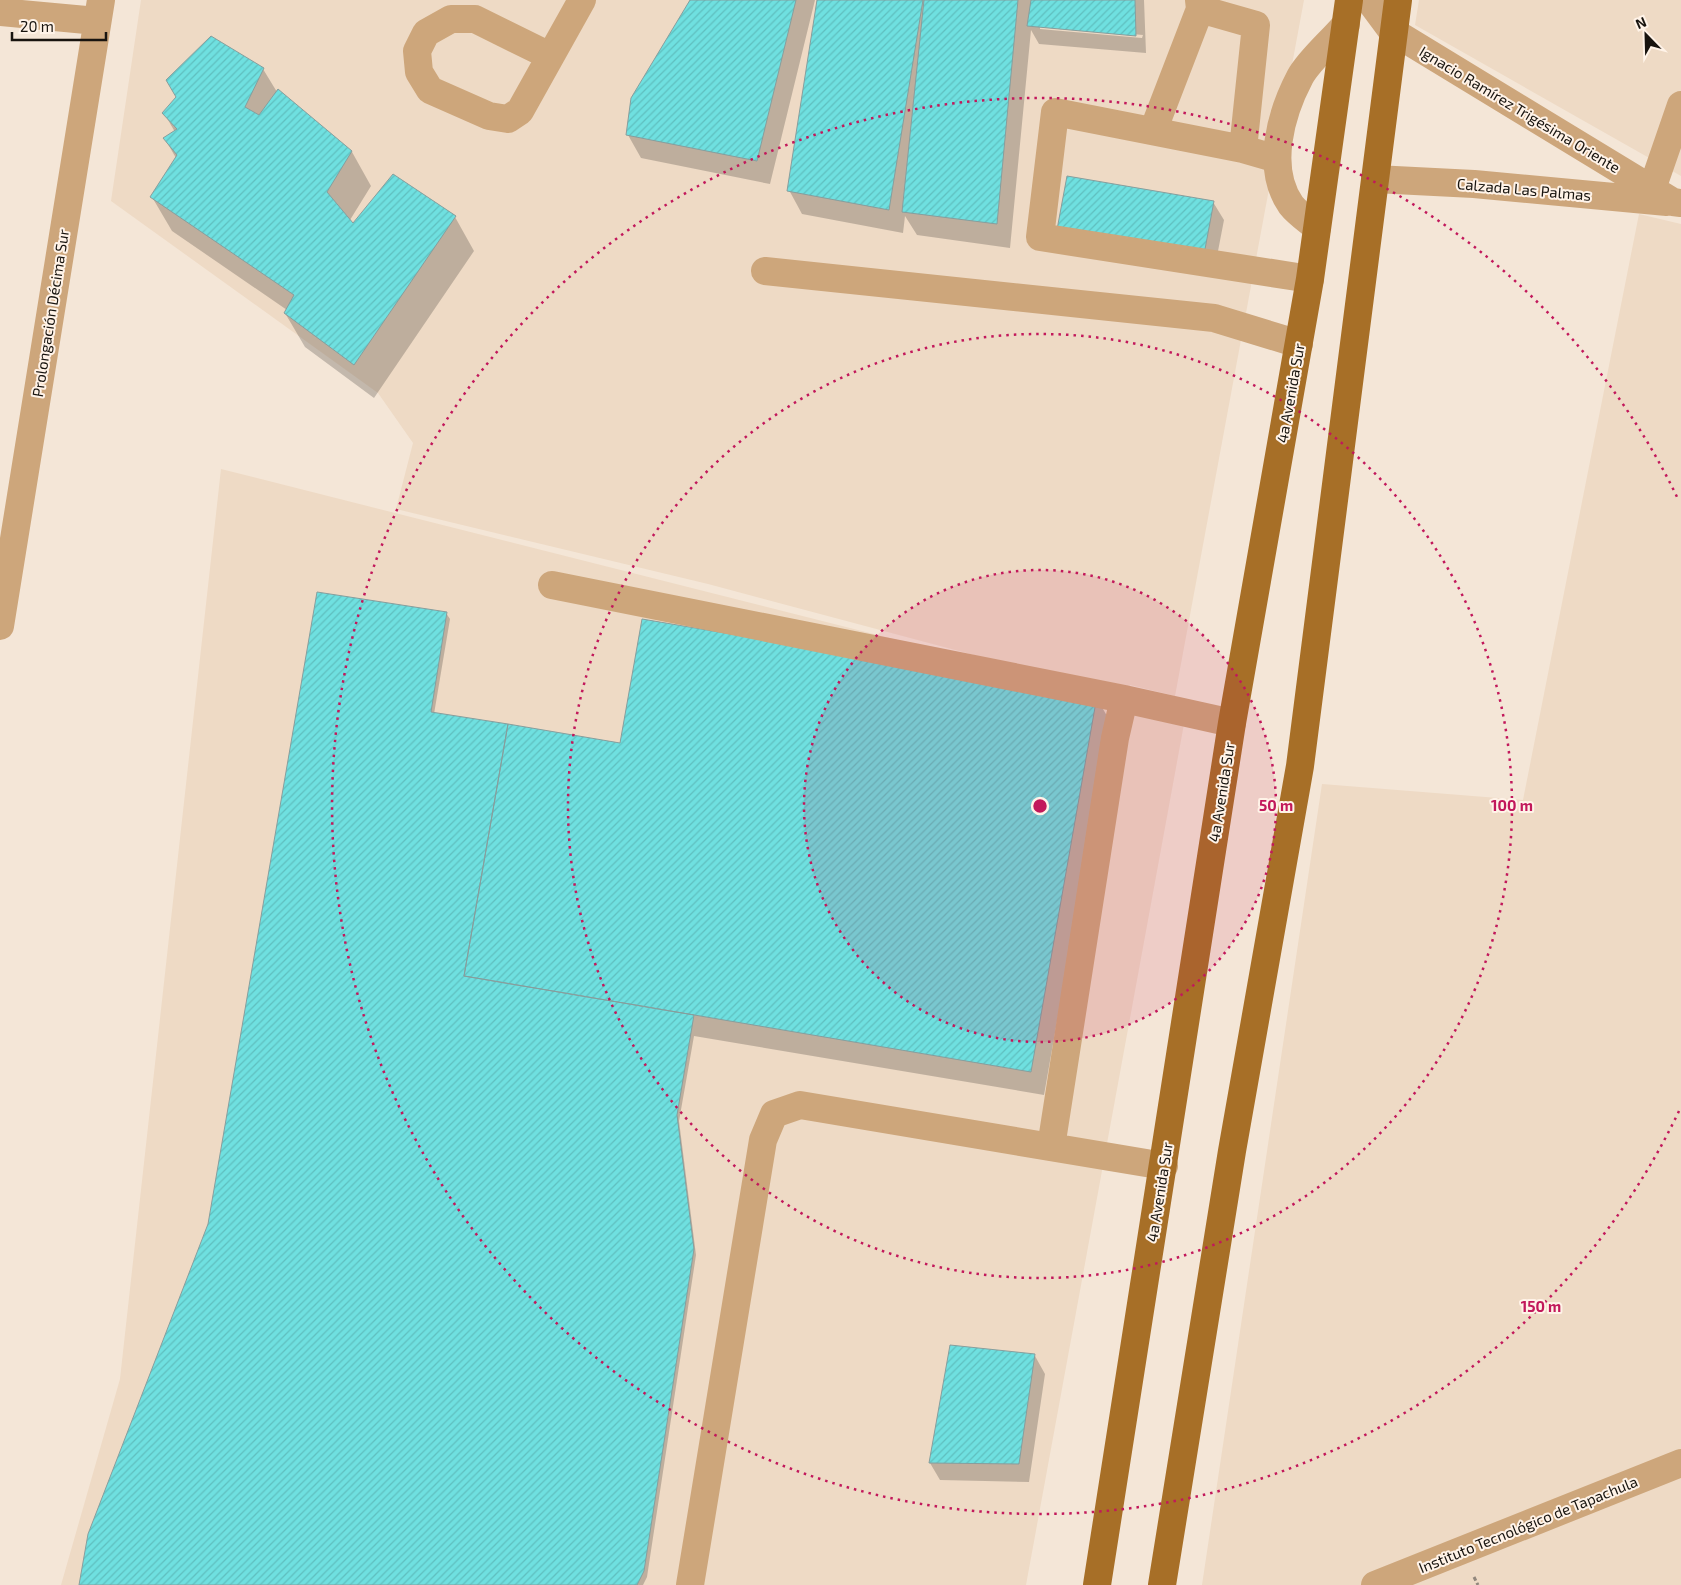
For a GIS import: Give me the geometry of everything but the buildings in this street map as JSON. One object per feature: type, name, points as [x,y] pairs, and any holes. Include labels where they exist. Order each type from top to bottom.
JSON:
[{"type":"main road","points":[[1162,1585],[1232,1151],[1300,766],[1375,179],[1392,31],[1398,0]]},
{"type":"main road","name":"4a Avenida Sur","points":[[1098,1585],[1232,723],[1310,280],[1348,12]]},
{"type":"street","points":[[550,56],[475,19],[451,19],[426,33],[417,51],[419,72],[430,90],[489,116],[508,119],[520,111],[582,0]]},
{"type":"street","name":"Ignacio Ramírez Trigésima Oriente","points":[[1369,0],[1392,31],[1669,198]]},
{"type":"street","points":[[1153,131],[1200,4],[1256,25],[1243,149]]},
{"type":"street","points":[[0,12],[99,11]]},
{"type":"street","name":"Prolongación Décima Sur","points":[[0,626],[99,11]]},
{"type":"street","points":[[1317,228],[1292,206],[1281,185],[1277,159],[1283,120],[1301,75],[1348,12]]},
{"type":"street","points":[[1669,198],[1681,105]]},
{"type":"street","points":[[1277,159],[1243,149],[1055,112],[1040,237],[1310,280]]},
{"type":"street","name":"Calzada Las Palmas","points":[[1375,179],[1669,198]]},
{"type":"street","points":[[765,271],[1214,318],[1299,344]]},
{"type":"street","points":[[552,585],[1124,699],[1232,723]]},
{"type":"street","points":[[1051,1147],[1115,738],[1124,699]]},
{"type":"street","points":[[690,1585],[763,1140],[774,1114],[800,1105],[1164,1166]]},
{"type":"street","name":"Instituto Tecnológico de Tapachula","points":[[1375,1585],[1681,1463]]},
{"type":"shaded area","points":[[141,0],[1304,0],[1175,696],[1130,685],[1127,696],[708,584],[396,509],[413,443],[378,393],[111,201]]},
{"type":"shaded area","points":[[1419,0],[1681,0],[1681,176],[1415,25]]},
{"type":"shaded area","points":[[1639,214],[1681,224],[1681,1585],[1202,1585],[1322,784],[1523,800]]},
{"type":"shaded area","points":[[221,469],[1186,713],[1026,1585],[61,1585],[120,1379]]}]
